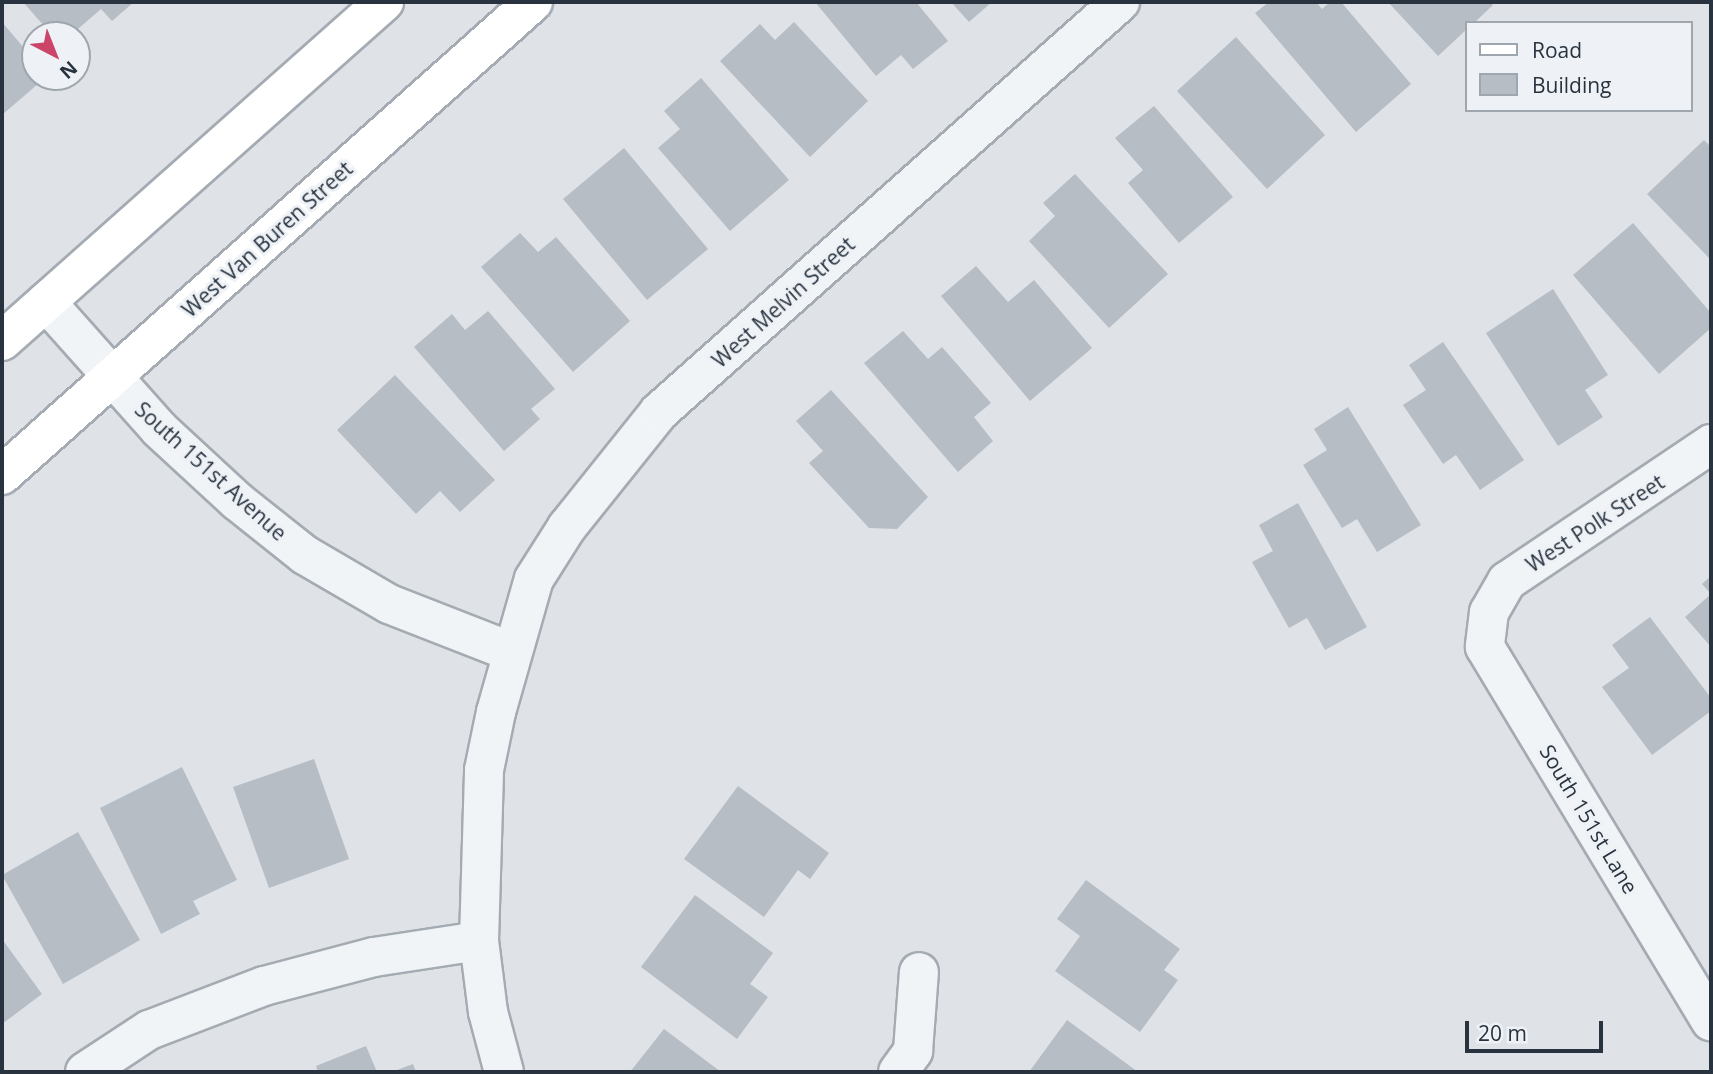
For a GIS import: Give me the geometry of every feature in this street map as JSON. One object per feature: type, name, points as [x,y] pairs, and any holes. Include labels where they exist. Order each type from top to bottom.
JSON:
[{"type":"main road","points":[[2,341],[384,2]]},
{"type":"main road","name":"West Van Buren Street","points":[[2,475],[533,2]]},
{"type":"street","name":"West Melvin Street","points":[[512,652],[534,579],[567,527],[659,412],[1120,2]]},
{"type":"street","name":"South 151st Avenue","points":[[46,302],[159,429],[228,493],[305,555],[389,604],[512,652]]},
{"type":"street","name":"West Polk Street","points":[[1489,612],[1507,581],[1711,444]]},
{"type":"street","name":"South 151st Lane","points":[[1489,612],[1485,647],[1711,1021]]},
{"type":"street","points":[[504,1072],[488,1012],[479,941],[484,770],[512,652]]},
{"type":"street","points":[[85,1072],[149,1030],[264,986],[374,957],[479,941]]},
{"type":"street","points":[[898,1072],[913,1051],[919,972]]},
{"type":"building","points":[[23,2],[134,2],[112,21],[101,9],[87,21],[40,21]]},
{"type":"building","points":[[815,2],[916,2],[948,41],[913,69],[901,55],[876,76]]},
{"type":"building","points":[[951,2],[992,2],[969,22]]},
{"type":"building","points":[[1269,2],[1316,2],[1322,9],[1330,2],[1341,2],[1411,84],[1356,132],[1255,13]]},
{"type":"building","points":[[1388,2],[1490,2],[1493,5],[1476,21],[1464,21],[1464,32],[1438,56]]},
{"type":"building","points":[[2,22],[21,44],[21,91],[30,91],[2,115]]},
{"type":"building","points":[[794,22],[868,101],[810,157],[720,61],[760,24],[775,40]]},
{"type":"building","points":[[1236,37],[1325,135],[1267,189],[1177,91]]},
{"type":"building","points":[[701,78],[789,180],[730,231],[658,148],[680,129],[664,111]]},
{"type":"building","points":[[1154,106],[1233,197],[1179,243],[1128,183],[1143,170],[1115,138]]},
{"type":"building","points":[[1704,140],[1711,147],[1711,260],[1647,194]]},
{"type":"building","points":[[624,148],[708,249],[647,300],[563,199]]},
{"type":"building","points":[[1075,174],[1168,274],[1109,328],[1029,241],[1055,216],[1043,203]]},
{"type":"building","points":[[1633,223],[1711,313],[1711,328],[1659,374],[1573,275]]},
{"type":"building","points":[[520,233],[538,252],[556,237],[630,321],[573,372],[481,267]]},
{"type":"building","points":[[976,266],[1008,302],[1034,280],[1092,348],[1030,401],[941,296]]},
{"type":"building","points":[[1553,289],[1608,375],[1585,390],[1603,417],[1558,446],[1486,333]]},
{"type":"building","points":[[488,311],[555,389],[531,409],[540,419],[504,451],[414,347],[452,314],[465,330]]},
{"type":"building","points":[[903,331],[928,359],[942,347],[991,403],[974,417],[993,441],[958,472],[864,363]]},
{"type":"building","points":[[1443,342],[1524,460],[1480,490],[1456,455],[1443,464],[1403,405],[1426,390],[1409,365]]},
{"type":"building","points":[[395,375],[495,480],[460,512],[440,491],[416,514],[337,430]]},
{"type":"building","points":[[831,390],[928,497],[897,529],[869,528],[809,463],[823,451],[796,421]]},
{"type":"building","points":[[1348,407],[1421,525],[1377,552],[1357,519],[1342,528],[1303,465],[1327,450],[1314,429]]},
{"type":"building","points":[[1298,503],[1367,627],[1325,650],[1307,618],[1289,628],[1252,562],[1273,551],[1259,525]]},
{"type":"building","points":[[1711,576],[1711,594],[1702,584]]},
{"type":"building","points":[[1711,594],[1711,647],[1685,617]]},
{"type":"building","points":[[1650,617],[1711,698],[1711,711],[1652,755],[1602,687],[1629,668],[1612,645]]},
{"type":"building","points":[[314,759],[349,859],[269,888],[233,787]]},
{"type":"building","points":[[182,767],[237,880],[193,901],[200,914],[161,934],[100,808]]},
{"type":"building","points":[[738,786],[829,853],[810,879],[798,870],[764,917],[684,859]]},
{"type":"building","points":[[78,832],[140,940],[63,984],[2,875]]},
{"type":"building","points":[[1086,880],[1180,949],[1164,970],[1178,980],[1140,1032],[1055,971],[1080,936],[1057,919]]},
{"type":"building","points":[[695,895],[773,953],[750,984],[768,997],[737,1039],[641,967]]},
{"type":"building","points":[[2,939],[42,994],[2,1024]]},
{"type":"building","points":[[1067,1020],[1138,1072],[1029,1072]]},
{"type":"building","points":[[664,1029],[721,1072],[630,1072]]},
{"type":"building","points":[[366,1046],[377,1072],[318,1072],[316,1066]]},
{"type":"building","points":[[413,1064],[416,1072],[392,1072]]}]
